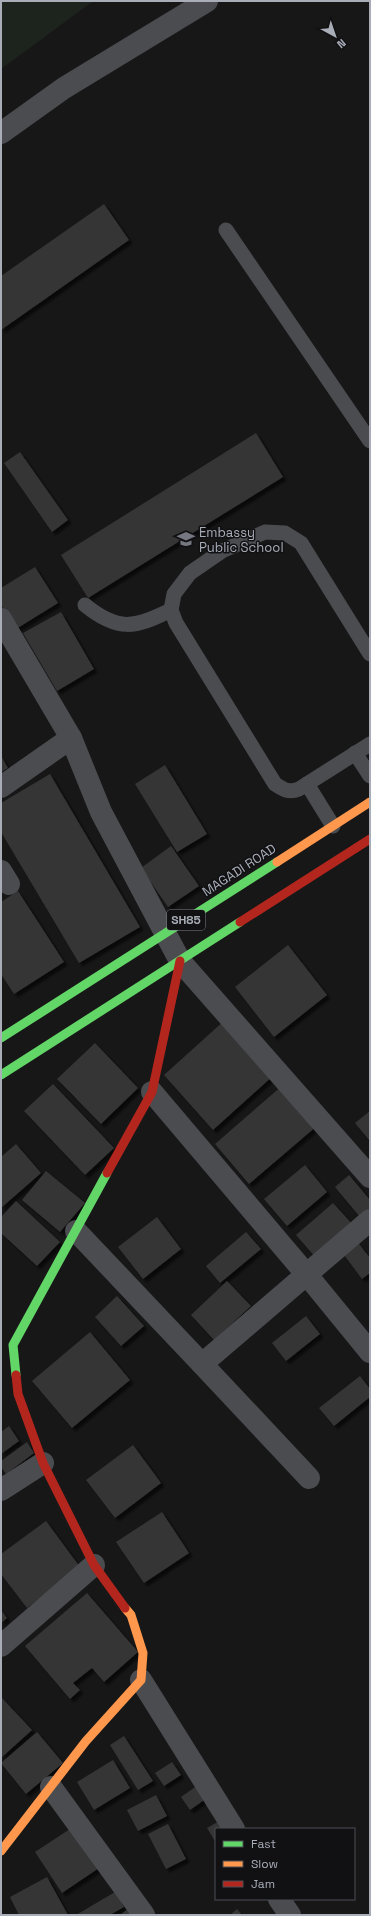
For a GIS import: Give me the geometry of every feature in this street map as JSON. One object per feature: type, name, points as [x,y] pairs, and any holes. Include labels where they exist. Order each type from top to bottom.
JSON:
[{"type":"street","points":[[1,133],[64,88],[208,1]]},
{"type":"street","points":[[1,619],[71,738],[101,812],[164,934],[180,961],[370,1177]]},
{"type":"street","points":[[1,787],[71,738]]},
{"type":"street","name":"MAGADI ROAD","points":[[1,1038],[370,802]]},
{"type":"street","name":"SH85","points":[[1,1075],[370,839]]},
{"type":"street","points":[[180,961],[152,1092],[76,1230],[7,1349],[18,1394],[43,1463],[94,1565],[131,1615],[143,1653],[141,1680],[233,1828]]},
{"type":"street","points":[[152,1092],[370,1352]]},
{"type":"street","points":[[202,1364],[370,1220]]},
{"type":"street","points":[[76,1230],[309,1478]]},
{"type":"street","points":[[1,1490],[43,1463]]},
{"type":"street","points":[[1,1646],[94,1565]]},
{"type":"street","points":[[1,1851],[110,1711],[141,1680]]},
{"type":"street","points":[[51,1787],[144,1915]]},
{"type":"street","points":[[280,1900],[290,1915]]},
{"type":"lane","points":[[226,230],[370,441]]},
{"type":"lane","points":[[370,654],[301,544],[285,533],[266,532],[222,551],[190,574],[174,594],[171,610],[176,623],[275,784],[284,790],[292,792],[370,744]]},
{"type":"lane","points":[[85,605],[101,618],[119,625],[148,622],[171,610]]},
{"type":"lane","points":[[355,753],[370,776]]},
{"type":"lane","points":[[307,784],[333,826]]},
{"type":"shaded area","points":[[1,1],[91,1],[92,2],[1,69]]},
{"type":"building","points":[[104,204],[129,240],[1,330],[1,276]]},
{"type":"building","points":[[256,433],[283,477],[88,598],[61,555]]},
{"type":"building","points":[[20,452],[68,520],[52,532],[4,463]]},
{"type":"building","points":[[35,567],[58,603],[16,629],[1,605],[1,588]]},
{"type":"building","points":[[61,612],[94,669],[57,691],[23,633]]},
{"type":"building","points":[[1,756],[8,768],[1,772]]},
{"type":"building","points":[[165,765],[207,834],[177,852],[135,784]]},
{"type":"building","points":[[50,774],[140,927],[79,963],[1,832],[1,803]]},
{"type":"building","points":[[171,846],[199,886],[168,907],[141,868]]},
{"type":"building","points":[[18,891],[64,962],[14,994],[1,974],[1,902]]},
{"type":"building","points":[[288,945],[327,995],[274,1037],[235,987]]},
{"type":"building","points":[[225,1020],[274,1075],[213,1130],[164,1075]]},
{"type":"building","points":[[95,1043],[138,1088],[101,1124],[57,1079]]},
{"type":"building","points":[[53,1084],[114,1148],[85,1175],[24,1111]]},
{"type":"building","points":[[283,1085],[318,1125],[249,1184],[215,1144]]},
{"type":"building","points":[[370,1111],[370,1141],[355,1123]]},
{"type":"building","points":[[16,1144],[41,1173],[1,1208],[1,1157]]},
{"type":"building","points":[[305,1165],[327,1192],[287,1226],[264,1199]]},
{"type":"building","points":[[46,1171],[85,1203],[60,1232],[22,1200]]},
{"type":"building","points":[[349,1175],[370,1200],[370,1209],[360,1217],[335,1187]]},
{"type":"building","points":[[16,1201],[60,1242],[37,1266],[1,1233],[1,1217]]},
{"type":"building","points":[[333,1203],[354,1226],[317,1259],[296,1235]]},
{"type":"building","points":[[157,1217],[181,1249],[143,1279],[118,1247]]},
{"type":"building","points":[[246,1232],[261,1249],[220,1283],[206,1266]]},
{"type":"building","points":[[359,1244],[370,1258],[370,1273],[362,1279],[344,1255]]},
{"type":"building","points":[[227,1281],[251,1306],[214,1340],[191,1315]]},
{"type":"building","points":[[117,1296],[144,1326],[121,1346],[95,1317]]},
{"type":"building","points":[[306,1316],[320,1334],[286,1361],[272,1343]]},
{"type":"building","points":[[90,1332],[130,1380],[72,1428],[32,1381]]},
{"type":"building","points":[[360,1376],[370,1389],[370,1397],[334,1426],[319,1408]]},
{"type":"building","points":[[9,1426],[19,1441],[1,1454],[1,1432]]},
{"type":"building","points":[[27,1442],[34,1453],[6,1474],[1,1467],[1,1461]]},
{"type":"building","points":[[133,1445],[161,1483],[115,1518],[86,1480]]},
{"type":"building","points":[[162,1512],[189,1553],[144,1583],[116,1542]]},
{"type":"building","points":[[46,1521],[80,1567],[27,1608],[1,1574],[1,1554]]},
{"type":"building","points":[[87,1593],[138,1652],[104,1682],[92,1668],[73,1683],[80,1690],[70,1699],[25,1646]]},
{"type":"building","points":[[1,1610],[7,1618],[1,1623]]},
{"type":"building","points":[[1,1697],[32,1730],[1,1758]]},
{"type":"building","points":[[37,1732],[63,1763],[26,1794],[1,1763]]},
{"type":"building","points":[[124,1736],[153,1781],[138,1790],[110,1745]]},
{"type":"building","points":[[113,1760],[130,1788],[94,1810],[77,1782]]},
{"type":"building","points":[[172,1762],[181,1775],[164,1786],[155,1773]]},
{"type":"building","points":[[198,1785],[207,1798],[190,1810],[181,1797]]},
{"type":"building","points":[[156,1795],[167,1816],[138,1831],[127,1810]]},
{"type":"building","points":[[223,1819],[228,1828],[215,1828],[215,1841],[207,1828]]},
{"type":"building","points":[[168,1824],[186,1859],[166,1869],[148,1834]]},
{"type":"building","points":[[73,1827],[99,1868],[62,1893],[35,1852]]},
{"type":"building","points":[[47,1877],[68,1915],[19,1915],[10,1897]]},
{"type":"building","points":[[115,1892],[124,1907],[110,1915],[76,1915]]},
{"type":"building","points":[[128,1909],[132,1915],[120,1915]]},
{"type":"building","points":[[237,1909],[242,1915],[230,1915]]},
{"type":"traffic: fast","points":[[1,1038],[277,862]]},
{"type":"traffic: fast","points":[[1,1075],[240,922]]},
{"type":"traffic: fast","points":[[16,1375],[13,1345],[107,1173]]},
{"type":"traffic: slow","points":[[277,862],[370,802]]},
{"type":"traffic: slow","points":[[1,1851],[86,1741],[141,1680],[143,1653],[131,1615],[125,1608]]},
{"type":"traffic: jam","points":[[240,922],[370,839]]},
{"type":"traffic: jam","points":[[107,1173],[152,1092],[180,961]]},
{"type":"traffic: jam","points":[[16,1375],[18,1394],[43,1463],[94,1565],[125,1608]]},
{"type":"place","name":"Embassy Public School","points":[[186,539]]}]
